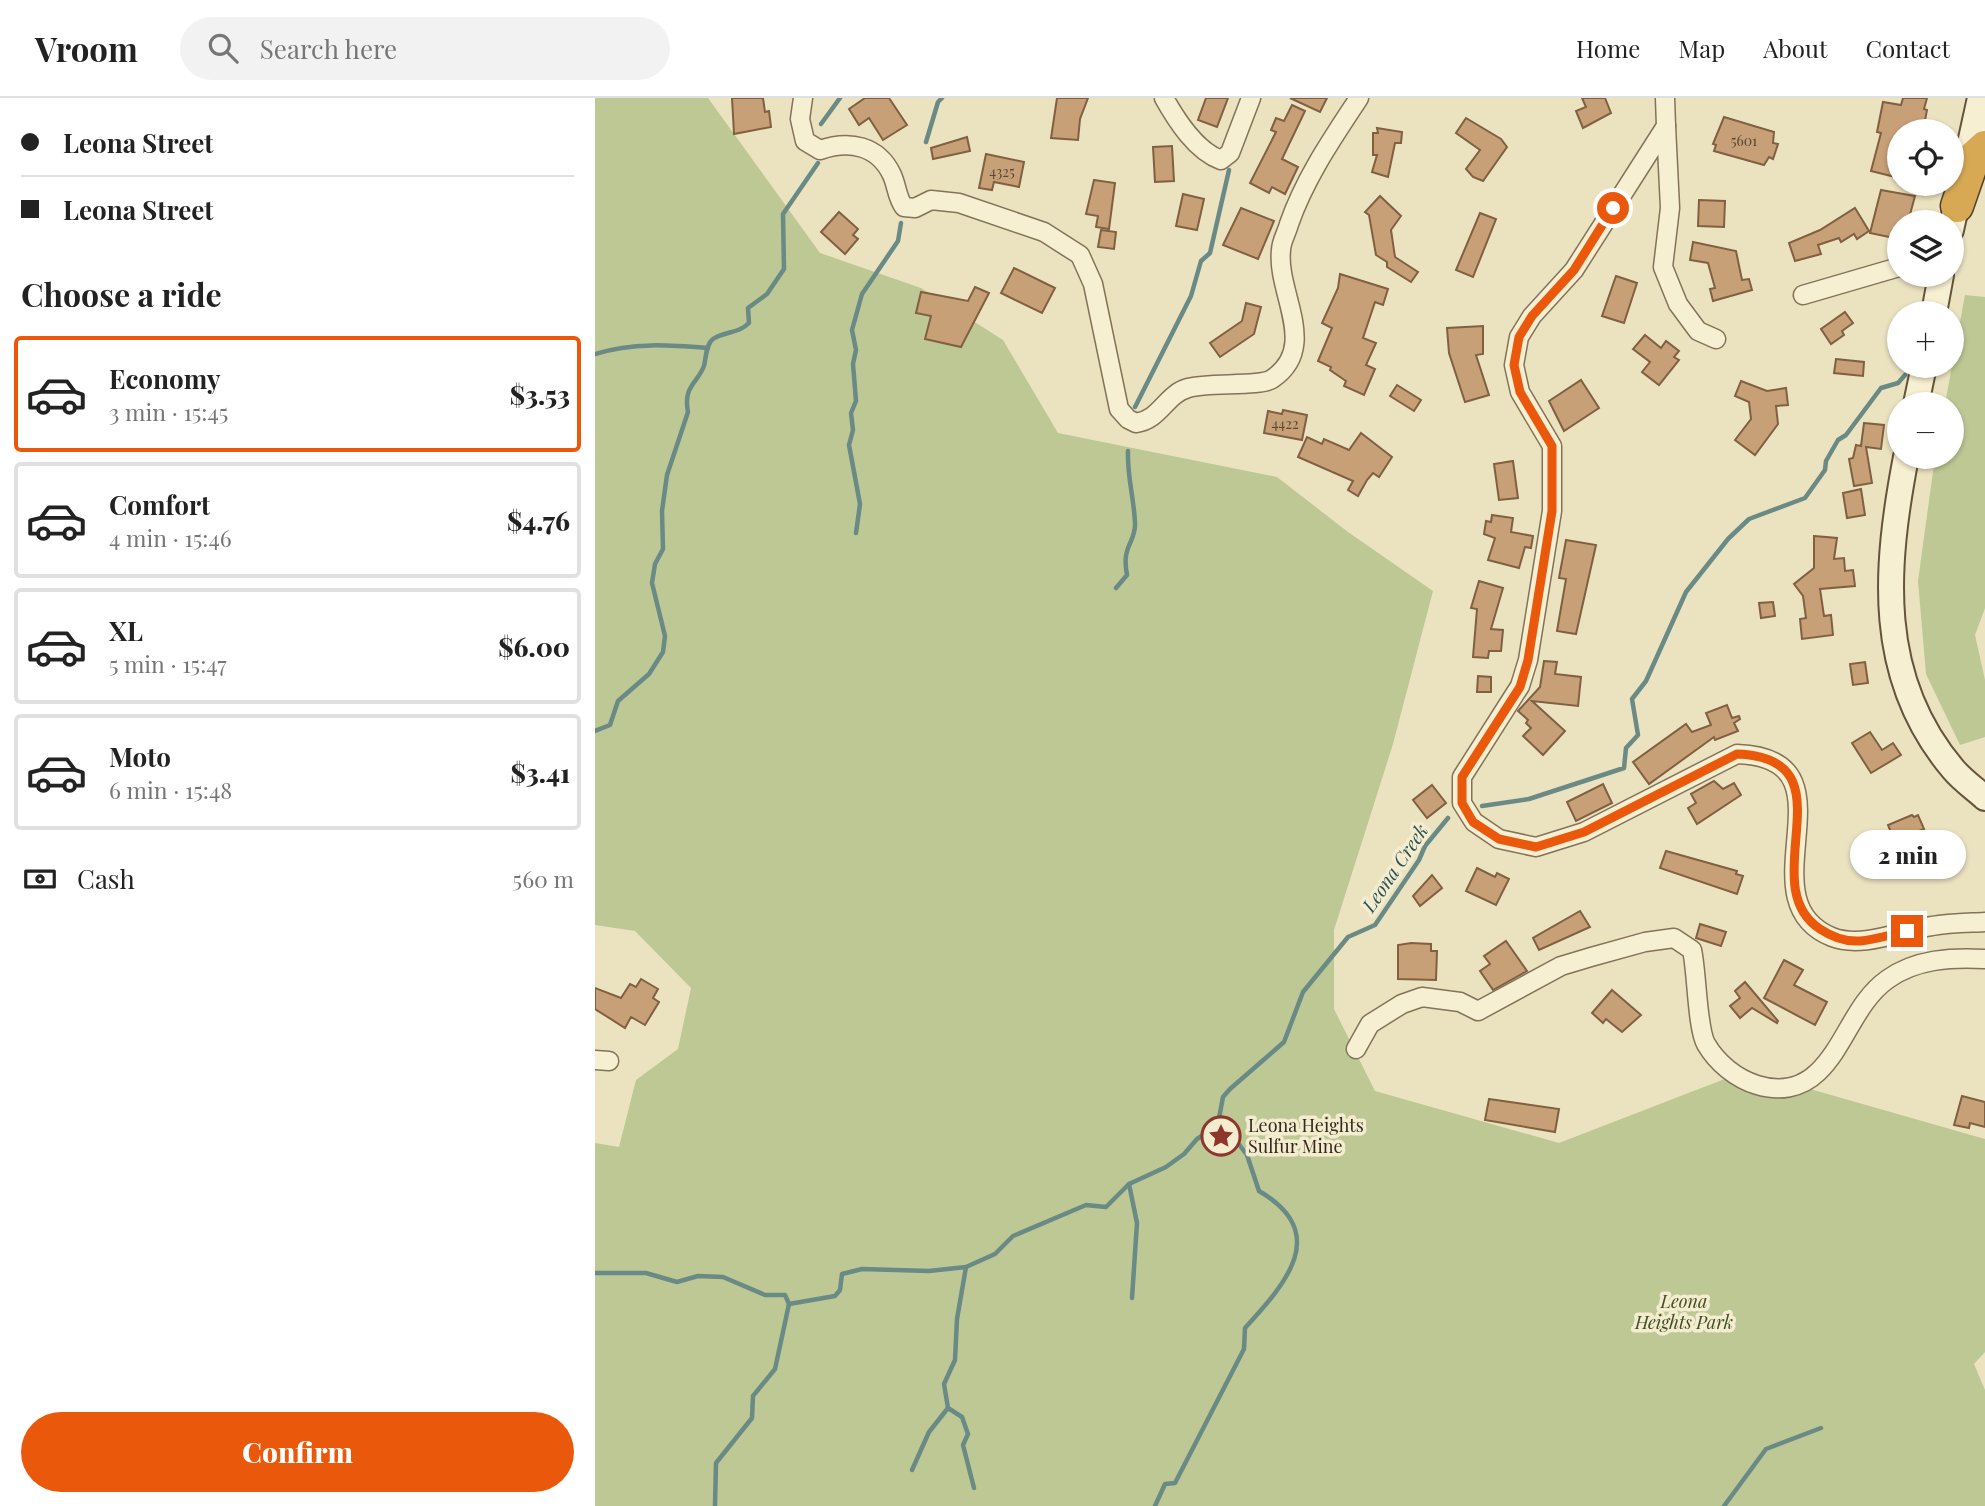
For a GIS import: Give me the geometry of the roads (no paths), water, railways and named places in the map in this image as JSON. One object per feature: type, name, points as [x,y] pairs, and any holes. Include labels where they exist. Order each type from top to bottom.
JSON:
[{"type":"highway","points":[[1957,210],[1974,157],[1985,147]]},
{"type":"street","points":[[803,98],[800,119],[805,141],[820,150],[847,144],[874,153],[893,176],[904,207],[915,208],[931,200],[959,203],[1044,232],[1080,255],[1093,284],[1119,410],[1136,423],[1156,415],[1172,397],[1185,389],[1215,383],[1262,383],[1288,366],[1294,350],[1296,325],[1286,296],[1280,250],[1302,189],[1359,98]]},
{"type":"street","points":[[1164,98],[1176,119],[1210,156],[1221,160],[1230,153],[1251,98]]},
{"type":"street","points":[[1665,98],[1670,208],[1663,267],[1678,304],[1698,331],[1716,339]]},
{"type":"street","points":[[1956,210],[1980,98]]},
{"type":"street","points":[[1666,126],[1574,270],[1532,316],[1519,337],[1514,365],[1520,392],[1552,446],[1552,511],[1528,660],[1520,687],[1462,777],[1462,803],[1473,822],[1499,839],[1536,847],[1584,832],[1737,754],[1761,755],[1780,765],[1796,788],[1799,819],[1792,868],[1797,900],[1813,925],[1833,938],[1860,941],[1931,926],[1985,922]]},
{"type":"street","points":[[1803,295],[1887,270]]},
{"type":"street","points":[[1904,469],[1889,610],[1899,673],[1926,729],[1953,770],[1985,798]]},
{"type":"street","points":[[1356,1049],[1370,1024],[1402,1004],[1422,997],[1459,1002],[1478,1011],[1561,966],[1645,942],[1674,938],[1692,950],[1705,1043],[1742,1081],[1774,1090],[1801,1084],[1818,1072],[1868,997],[1889,978],[1938,959],[1985,959]]},
{"type":"waterway","points":[[821,124],[840,98]]},
{"type":"waterway","points":[[926,142],[938,102],[942,98]]},
{"type":"waterway","points":[[595,731],[610,725],[618,701],[649,674],[663,652],[665,636],[652,583],[655,564],[663,549],[662,511],[667,475],[688,412],[687,396],[704,366],[711,341],[749,323],[748,308],[767,294],[784,269],[783,214],[818,163]]},
{"type":"waterway","points":[[1135,407],[1191,296],[1201,261],[1210,253],[1229,170]]},
{"type":"waterway","points":[[856,533],[860,504],[849,445],[853,430],[851,413],[856,401],[853,364],[856,350],[852,330],[862,294],[898,241],[901,223]]},
{"type":"waterway","points":[[595,354],[637,346],[708,348]]},
{"type":"waterway","name":"Leona Creek","points":[[1482,806],[1529,799],[1624,768],[1626,748],[1638,735],[1632,699],[1646,681],[1686,592],[1728,539],[1749,519],[1805,498],[1825,470],[1826,461],[1838,440],[1846,435],[1881,388],[1898,383],[1902,378]]},
{"type":"waterway","points":[[1116,588],[1127,575],[1127,551],[1135,530],[1128,451]]},
{"type":"waterway","name":"Leona Creek","points":[[595,1273],[646,1273],[677,1282],[698,1276],[723,1277],[765,1295],[785,1295],[789,1304],[835,1296],[840,1290],[842,1274],[862,1269],[929,1271],[966,1267],[995,1254],[1013,1236],[1086,1205],[1106,1207],[1129,1184],[1166,1167],[1211,1130],[1219,1118],[1223,1097],[1284,1042],[1303,992],[1348,937],[1375,925],[1419,860],[1425,846],[1448,818]]},
{"type":"waterway","points":[[1155,1506],[1165,1484],[1175,1483],[1244,1349],[1245,1328],[1275,1294],[1286,1276],[1294,1258],[1297,1241],[1293,1224],[1281,1207],[1259,1191],[1247,1155],[1219,1118]]},
{"type":"waterway","points":[[1129,1184],[1137,1223],[1132,1298]]},
{"type":"waterway","points":[[966,1267],[957,1319],[955,1360],[944,1384],[948,1408],[962,1417],[968,1434],[963,1445],[974,1488]]},
{"type":"waterway","points":[[715,1506],[716,1463],[752,1418],[753,1396],[775,1369],[789,1304]]},
{"type":"waterway","points":[[912,1470],[929,1432],[948,1408]]},
{"type":"waterway","points":[[1724,1506],[1766,1449],[1821,1428]]},
{"type":"place","name":"Leona Heights Sulfur Mine","points":[[1221,1136]]},
{"type":"park label","name":"Leona Heights Park","points":[[1684,1312]]}]
